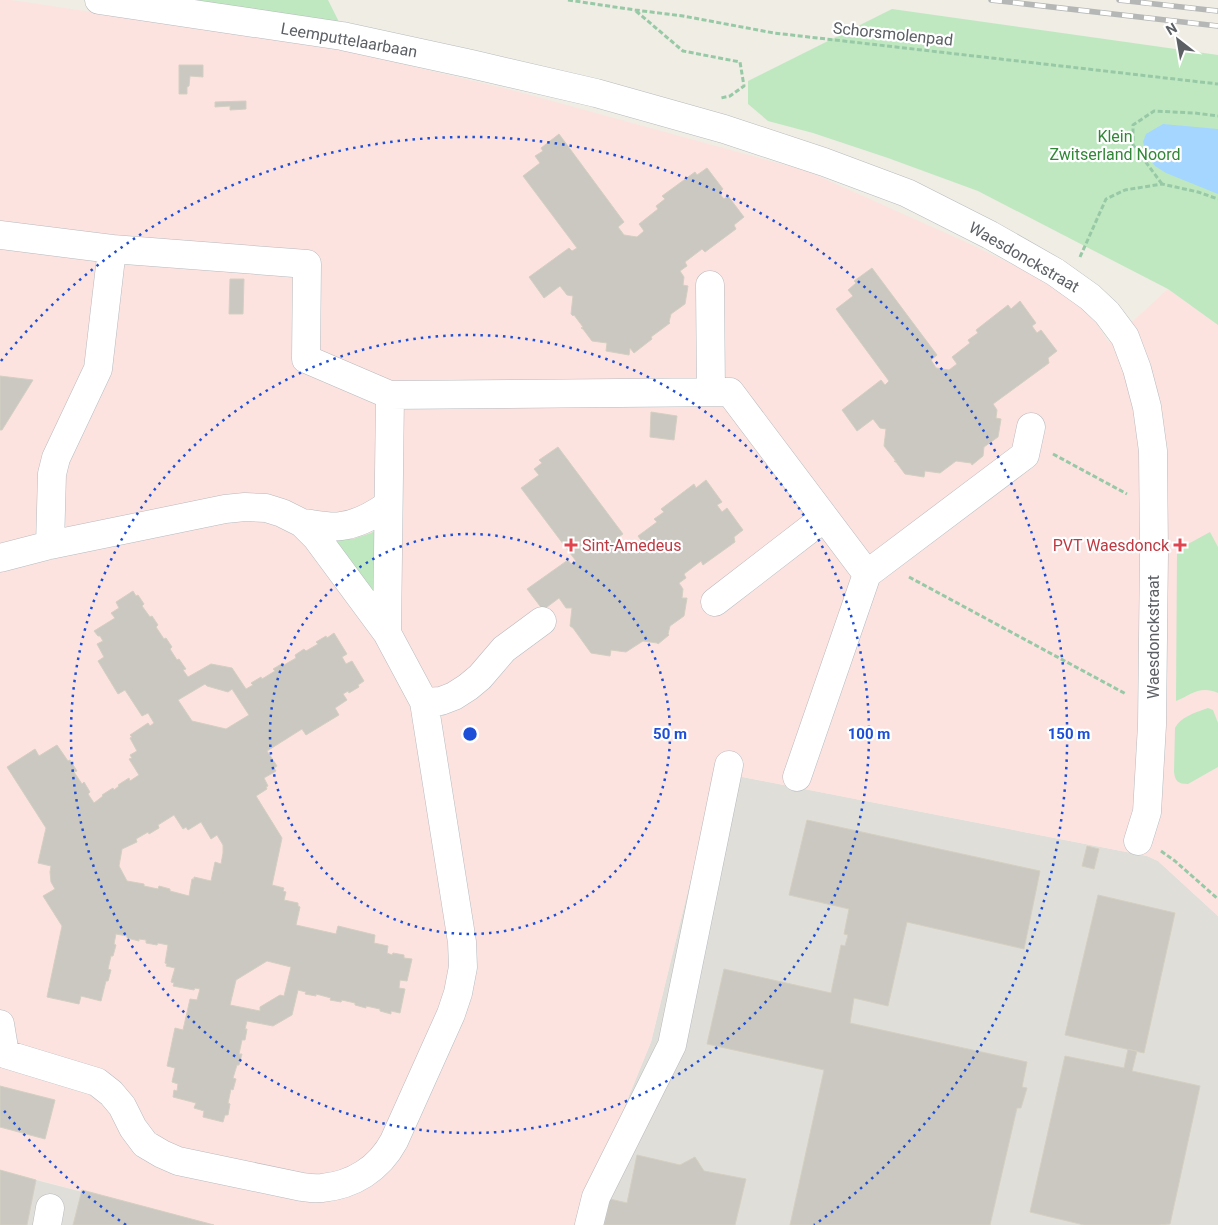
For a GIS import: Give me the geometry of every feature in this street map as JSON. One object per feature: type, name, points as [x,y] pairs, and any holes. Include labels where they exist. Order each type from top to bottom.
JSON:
[{"type":"street","name":"Leemputtelaarbaan","points":[[99,0],[342,36],[596,93]]},
{"type":"street","name":"Waesdonckstraat","points":[[596,93],[724,129],[824,162],[907,193],[990,235],[1054,272],[1090,297],[1107,313],[1125,337],[1137,369],[1147,407],[1153,452],[1153,708],[1147,812],[1138,841]]},
{"type":"street","points":[[0,235],[112,249],[306,264],[306,359],[390,395],[730,392],[824,518],[874,568]]},
{"type":"street","points":[[50,545],[52,474],[56,458],[98,369],[112,249]]},
{"type":"street","points":[[710,285],[711,392]]},
{"type":"street","points":[[387,633],[390,395]]},
{"type":"street","points":[[797,777],[874,568],[1025,455],[1030,434]]},
{"type":"street","points":[[0,558],[50,545],[224,509],[266,508],[302,522],[340,527],[355,524],[373,516],[388,505]]},
{"type":"street","points":[[714,602],[824,518]]},
{"type":"street","points":[[0,1024],[5,1054],[97,1082],[111,1093],[122,1106],[133,1128],[145,1144],[162,1154],[178,1160],[302,1187],[320,1189],[338,1186],[354,1180],[368,1172],[388,1152],[451,1014],[458,993],[463,967],[462,942],[424,702],[387,633],[316,537],[302,522]]},
{"type":"street","points":[[424,702],[448,699],[468,687],[480,677],[504,649],[542,620]]},
{"type":"street","points":[[589,1225],[596,1197],[672,1045],[729,765]]},
{"type":"path","name":"Schorsmolenpad","points":[[568,0],[683,16],[774,33],[1218,84]]},
{"type":"path","points":[[635,10],[683,51],[740,62],[744,86],[730,96],[700,103],[684,118]]},
{"type":"path","points":[[1162,184],[1132,144],[1133,125],[1154,111],[1218,116]]},
{"type":"path","points":[[1054,272],[1079,260],[1106,199],[1125,190],[1162,184],[1198,192],[1218,200]]},
{"type":"path","points":[[1030,434],[1153,508]]},
{"type":"path","points":[[874,568],[1153,708]]},
{"type":"path","points":[[1138,841],[1163,852],[1218,899]]},
{"type":"shaded area","name":"Sint-Amedeus","points":[[0,0],[11,0],[340,49],[519,92],[807,171],[970,244],[1046,281],[1078,304],[1097,324],[1109,343],[1168,289],[1218,325],[1218,916],[1158,861],[1147,856],[717,772],[651,1042],[576,1225],[210,1225],[0,1170]]},
{"type":"shaded area","points":[[717,772],[1147,856],[1158,861],[1218,916],[1218,1225],[576,1225],[651,1042]]},
{"type":"shaded area","points":[[0,1170],[36,1180],[210,1225],[0,1225]]},
{"type":"green space","points":[[176,0],[328,0],[340,24]]},
{"type":"green space","name":"Klein Zwitserland Noord","points":[[892,9],[1218,55],[1218,325],[1168,289],[978,191],[813,133],[768,121],[748,104],[748,81]]},
{"type":"green space","points":[[379,528],[378,583],[373,589],[366,590],[327,537],[353,539]]},
{"type":"green space","points":[[1210,532],[1218,547],[1218,693],[1201,690],[1176,701],[1177,550]]},
{"type":"green space","points":[[1208,708],[1213,710],[1218,723],[1218,767],[1188,784],[1179,783],[1175,778],[1174,772],[1175,728],[1184,718]]},
{"type":"water","points":[[1163,124],[1218,129],[1218,194],[1166,173],[1155,166],[1148,157],[1143,142],[1146,134]]},
{"type":"building","points":[[179,65],[203,65],[203,77],[190,76],[187,94],[179,94]]},
{"type":"building","points":[[246,101],[246,109],[230,110],[230,106],[215,107],[215,102]]},
{"type":"building","points":[[559,134],[624,222],[618,227],[624,235],[637,237],[644,231],[639,224],[658,209],[656,206],[665,199],[662,196],[695,172],[697,175],[707,168],[723,189],[719,193],[724,199],[728,196],[744,217],[734,225],[736,229],[705,252],[702,249],[685,262],[687,266],[680,271],[684,277],[683,285],[688,286],[685,304],[671,314],[670,323],[651,337],[652,339],[634,353],[630,348],[629,355],[606,351],[607,343],[592,341],[581,328],[583,327],[574,315],[571,314],[573,296],[567,295],[560,286],[544,298],[529,277],[569,248],[572,251],[577,248],[523,176],[540,163],[535,156],[543,151],[541,148]]},
{"type":"building","points":[[872,268],[937,355],[931,360],[936,368],[949,370],[957,364],[952,357],[970,343],[968,340],[978,333],[976,330],[1008,305],[1011,309],[1020,301],[1036,323],[1032,326],[1037,333],[1041,330],[1057,351],[1048,358],[1049,363],[993,404],[997,410],[996,418],[1001,419],[998,437],[984,447],[983,456],[972,465],[971,463],[956,461],[940,473],[925,471],[924,477],[905,474],[884,446],[886,429],[880,428],[873,419],[857,431],[842,410],[881,380],[885,385],[889,381],[836,309],[853,296],[848,290],[856,283],[854,281]]},
{"type":"building","points":[[230,279],[244,279],[243,314],[229,314]]},
{"type":"building","points":[[0,376],[33,380],[2,430],[0,430]]},
{"type":"building","points":[[651,412],[677,416],[674,440],[650,437]]},
{"type":"building","points":[[558,447],[623,534],[616,539],[622,547],[635,549],[643,543],[638,536],[657,522],[654,519],[664,512],[661,509],[694,484],[696,488],[706,480],[722,502],[717,505],[722,512],[727,508],[743,530],[734,537],[735,542],[703,565],[701,561],[684,574],[686,578],[679,583],[683,589],[682,598],[687,598],[684,616],[670,626],[669,635],[658,644],[643,641],[626,652],[611,650],[610,656],[591,653],[570,626],[572,608],[566,608],[559,598],[543,610],[527,589],[568,560],[571,564],[576,561],[521,488],[539,475],[534,469],[542,463],[539,460]]},
{"type":"building","points":[[133,591],[136,596],[138,595],[144,604],[142,606],[150,617],[152,616],[158,625],[156,627],[172,647],[170,649],[177,660],[179,659],[186,669],[183,670],[188,677],[211,664],[232,668],[246,689],[253,685],[251,683],[275,671],[273,669],[296,658],[295,655],[304,649],[306,651],[318,644],[316,642],[334,633],[347,654],[342,657],[346,664],[352,661],[364,681],[358,685],[359,687],[343,694],[347,700],[335,708],[339,715],[306,735],[302,729],[267,751],[277,766],[274,768],[276,771],[264,778],[268,786],[266,787],[267,789],[256,796],[282,838],[272,885],[284,888],[283,891],[286,892],[284,900],[298,903],[300,907],[296,925],[336,934],[338,926],[375,935],[374,943],[388,946],[387,953],[404,955],[404,958],[412,959],[407,981],[400,980],[399,988],[405,989],[400,1013],[391,1011],[391,1014],[380,1011],[380,1009],[355,1005],[355,1003],[330,1000],[331,998],[316,994],[316,996],[305,994],[306,992],[298,990],[292,1015],[273,1026],[247,1021],[245,1040],[242,1040],[239,1054],[242,1054],[233,1078],[236,1079],[233,1090],[231,1089],[228,1115],[225,1115],[223,1122],[203,1117],[204,1111],[194,1108],[196,1103],[173,1097],[174,1090],[177,1091],[178,1084],[172,1082],[175,1068],[167,1066],[175,1028],[183,1030],[190,999],[197,1000],[200,989],[195,988],[194,990],[173,986],[174,983],[171,982],[175,968],[166,966],[167,964],[165,963],[168,945],[146,943],[146,940],[139,939],[139,941],[116,934],[114,944],[116,945],[108,969],[111,970],[101,1001],[81,996],[79,1004],[47,997],[62,926],[43,896],[55,889],[51,882],[51,866],[38,863],[46,828],[7,767],[35,749],[39,756],[57,745],[68,761],[70,760],[77,771],[74,772],[82,784],[84,782],[90,792],[88,794],[94,803],[102,795],[113,788],[114,790],[129,778],[130,781],[139,775],[129,759],[132,758],[130,755],[137,751],[130,735],[148,723],[150,726],[154,723],[148,713],[142,716],[125,690],[118,694],[98,661],[104,657],[97,644],[103,641],[94,631],[115,618],[111,613],[119,608],[116,602]],"holes":[[[205,684],[228,692],[232,689],[249,715],[226,729],[192,721],[178,700]],[[174,815],[183,829],[186,827],[188,830],[201,822],[211,839],[217,835],[223,845],[221,864],[215,862],[211,881],[194,877],[189,896],[159,886],[158,889],[127,881],[119,866],[122,849],[137,842],[136,839],[148,832],[149,834],[159,828],[158,825]],[[267,961],[291,967],[284,996],[280,995],[260,1007],[260,1011],[230,1005],[236,980]]]},
{"type":"building","points":[[807,820],[1040,871],[1024,949],[907,922],[888,1006],[854,998],[850,1023],[1027,1062],[1022,1087],[1027,1088],[1021,1108],[1017,1108],[990,1225],[790,1225],[824,1070],[707,1044],[724,969],[831,993],[841,945],[845,946],[848,935],[844,934],[849,909],[789,895]]},
{"type":"building","points":[[1087,846],[1099,849],[1094,869],[1082,866]]},
{"type":"building","points":[[1098,895],[1175,913],[1144,1053],[1065,1035]]},
{"type":"building","points":[[1128,1049],[1137,1051],[1132,1071],[1200,1086],[1170,1224],[1084,1225],[1030,1212],[1065,1056],[1124,1068]]},
{"type":"building","points":[[0,1086],[55,1100],[45,1139],[0,1127]]},
{"type":"building","points":[[637,1155],[680,1165],[695,1157],[704,1171],[746,1179],[735,1225],[604,1225],[610,1199],[627,1203]]},
{"type":"building","points":[[0,1170],[36,1180],[27,1225],[0,1225]]},
{"type":"building","points":[[82,1190],[214,1225],[73,1225]]},
{"type":"railway","points":[[991,0],[1218,26]]},
{"type":"railway","points":[[1119,0],[1218,11]]},
{"type":"place","name":"Sint-Amedeus","points":[[571,545]]},
{"type":"place","name":"PVT Waesdonck","points":[[1180,545]]}]
